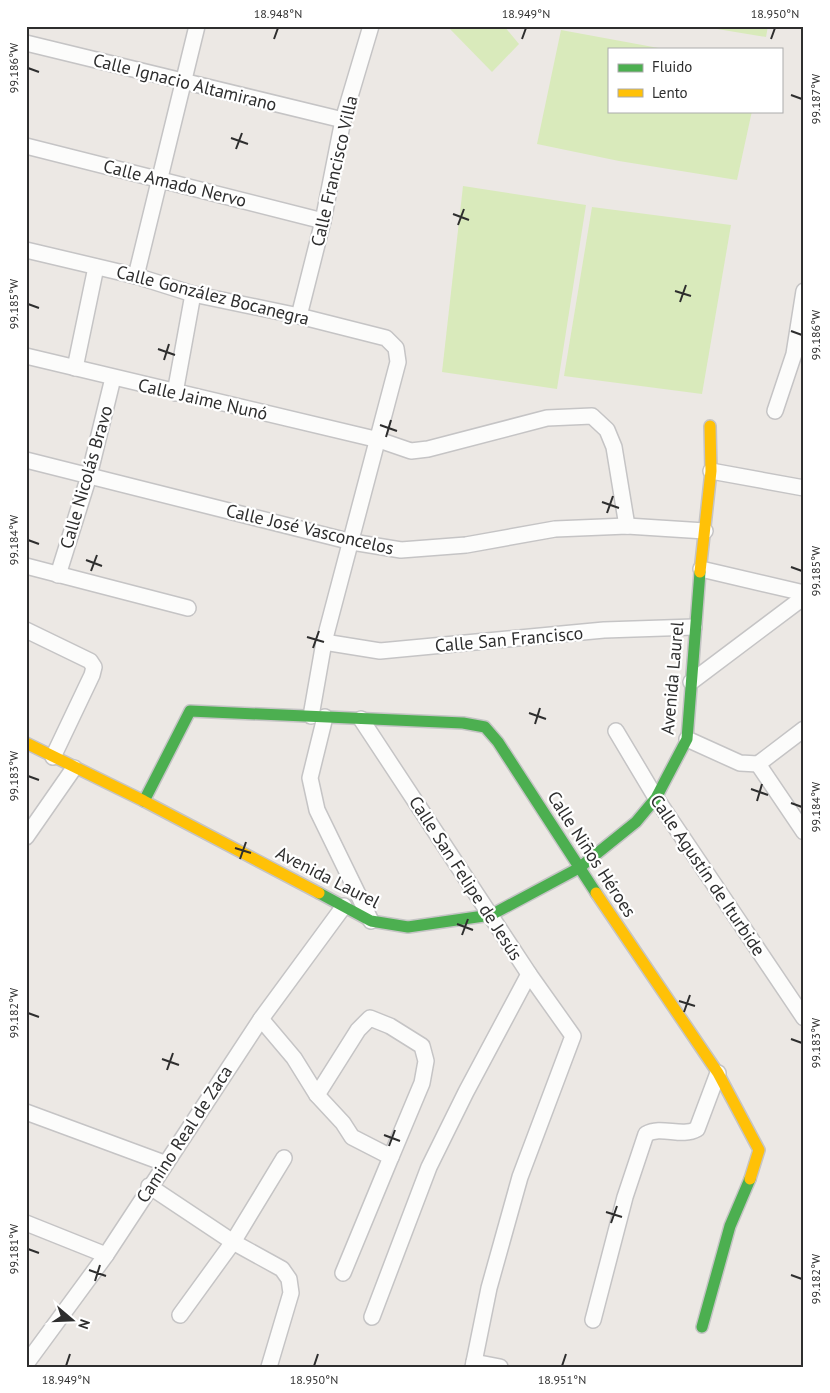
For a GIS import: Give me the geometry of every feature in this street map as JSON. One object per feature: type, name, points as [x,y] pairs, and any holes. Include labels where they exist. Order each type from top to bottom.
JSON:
[{"type":"street","points":[[136,276],[161,180],[197,26]]},
{"type":"street","name":"Calle Francisco Villa","points":[[299,316],[323,221],[343,120],[371,26]]},
{"type":"street","name":"Calle Ignacio Altamirano","points":[[26,43],[183,83],[343,120]]},
{"type":"street","name":"Calle Amado Nervo","points":[[26,146],[323,221]]},
{"type":"street","name":"Calle González Bocanegra","points":[[26,250],[136,276],[194,294],[299,316],[386,338],[396,348],[398,362],[379,440]]},
{"type":"street","points":[[75,368],[96,267]]},
{"type":"street","points":[[775,411],[799,355],[804,291]]},
{"type":"street","points":[[175,393],[194,294]]},
{"type":"street","name":"Calle Jaime Nunó","points":[[26,356],[175,393],[379,440]]},
{"type":"street","name":"Calle Nicolás Bravo","points":[[58,575],[89,476],[113,378]]},
{"type":"street","points":[[370,921],[317,810],[310,778],[318,717],[324,642],[379,440],[411,451],[548,418],[592,416],[607,430],[614,448],[628,526]]},
{"type":"street","name":"Avenida Laurel","points":[[26,744],[144,801],[370,921],[408,927],[490,915],[579,868],[636,822],[656,798],[687,739],[694,627],[711,471],[710,426]]},
{"type":"street","name":"Calle José Vasconcelos","points":[[26,460],[352,542],[401,550],[466,545],[555,529],[628,526],[705,531]]},
{"type":"street","points":[[711,471],[804,488]]},
{"type":"street","points":[[26,566],[188,608]]},
{"type":"street","points":[[701,569],[804,593]]},
{"type":"street","points":[[691,682],[804,598]]},
{"type":"street","name":"Calle San Francisco","points":[[324,642],[380,651],[604,630],[694,627]]},
{"type":"street","points":[[26,630],[90,662],[94,667],[53,757]]},
{"type":"street","name":"Calle Niños Héroes","points":[[144,801],[190,711],[463,723],[485,727],[498,742],[579,868],[718,1073],[759,1150],[755,1169],[730,1226],[702,1327]]},
{"type":"street","name":"Calle San Felipe de Jesús","points":[[361,719],[529,974],[573,1036],[520,1177],[489,1288],[474,1364]]},
{"type":"street","points":[[687,739],[740,764],[758,764],[804,729]]},
{"type":"street","name":"Calle Agustín de Iturbide","points":[[616,731],[656,798],[804,1018]]},
{"type":"street","points":[[758,764],[804,832]]},
{"type":"street","points":[[26,837],[33,819],[74,768]]},
{"type":"street","name":"Camino Real de Zaca","points":[[26,1364],[106,1255],[149,1186],[261,1019],[344,906]]},
{"type":"street","points":[[372,1317],[429,1167],[466,1092],[529,974]]},
{"type":"street","points":[[317,1095],[358,1030],[370,1018],[390,1026],[422,1046],[426,1060],[422,1083],[343,1272]]},
{"type":"street","points":[[261,1019],[294,1058],[317,1095],[343,1123],[352,1137],[391,1157]]},
{"type":"street","points":[[593,1320],[624,1197],[646,1134],[653,1130],[689,1133],[697,1129],[718,1073]]},
{"type":"street","points":[[26,1112],[164,1164]]},
{"type":"street","points":[[180,1315],[233,1242],[284,1158]]},
{"type":"street","points":[[149,1186],[233,1242],[282,1268],[290,1279],[291,1293],[269,1367]]},
{"type":"street","points":[[26,1223],[106,1255]]},
{"type":"street","points":[[474,1364],[500,1367]]},
{"type":"green space","points":[[447,26],[504,26],[519,44],[492,72]]},
{"type":"green space","points":[[699,26],[768,26],[766,37]]},
{"type":"green space","points":[[561,30],[659,48],[608,48],[608,112],[752,112],[737,180],[619,161],[537,144]]},
{"type":"green space","points":[[463,186],[586,205],[557,389],[442,372]]},
{"type":"green space","points":[[592,207],[731,225],[702,394],[564,376]]},
{"type":"traffic: fast","points":[[319,893],[371,921],[408,927],[491,915],[579,868],[636,822],[656,798],[687,739],[700,572]]},
{"type":"traffic: fast","points":[[144,801],[190,711],[463,723],[485,727],[498,742],[596,893]]},
{"type":"traffic: fast","points":[[702,1327],[730,1226],[750,1179]]},
{"type":"traffic: slow","points":[[700,572],[711,471],[710,426]]},
{"type":"traffic: slow","points":[[26,743],[144,801],[319,893]]},
{"type":"traffic: slow","points":[[596,893],[718,1073],[759,1150],[750,1179]]}]
